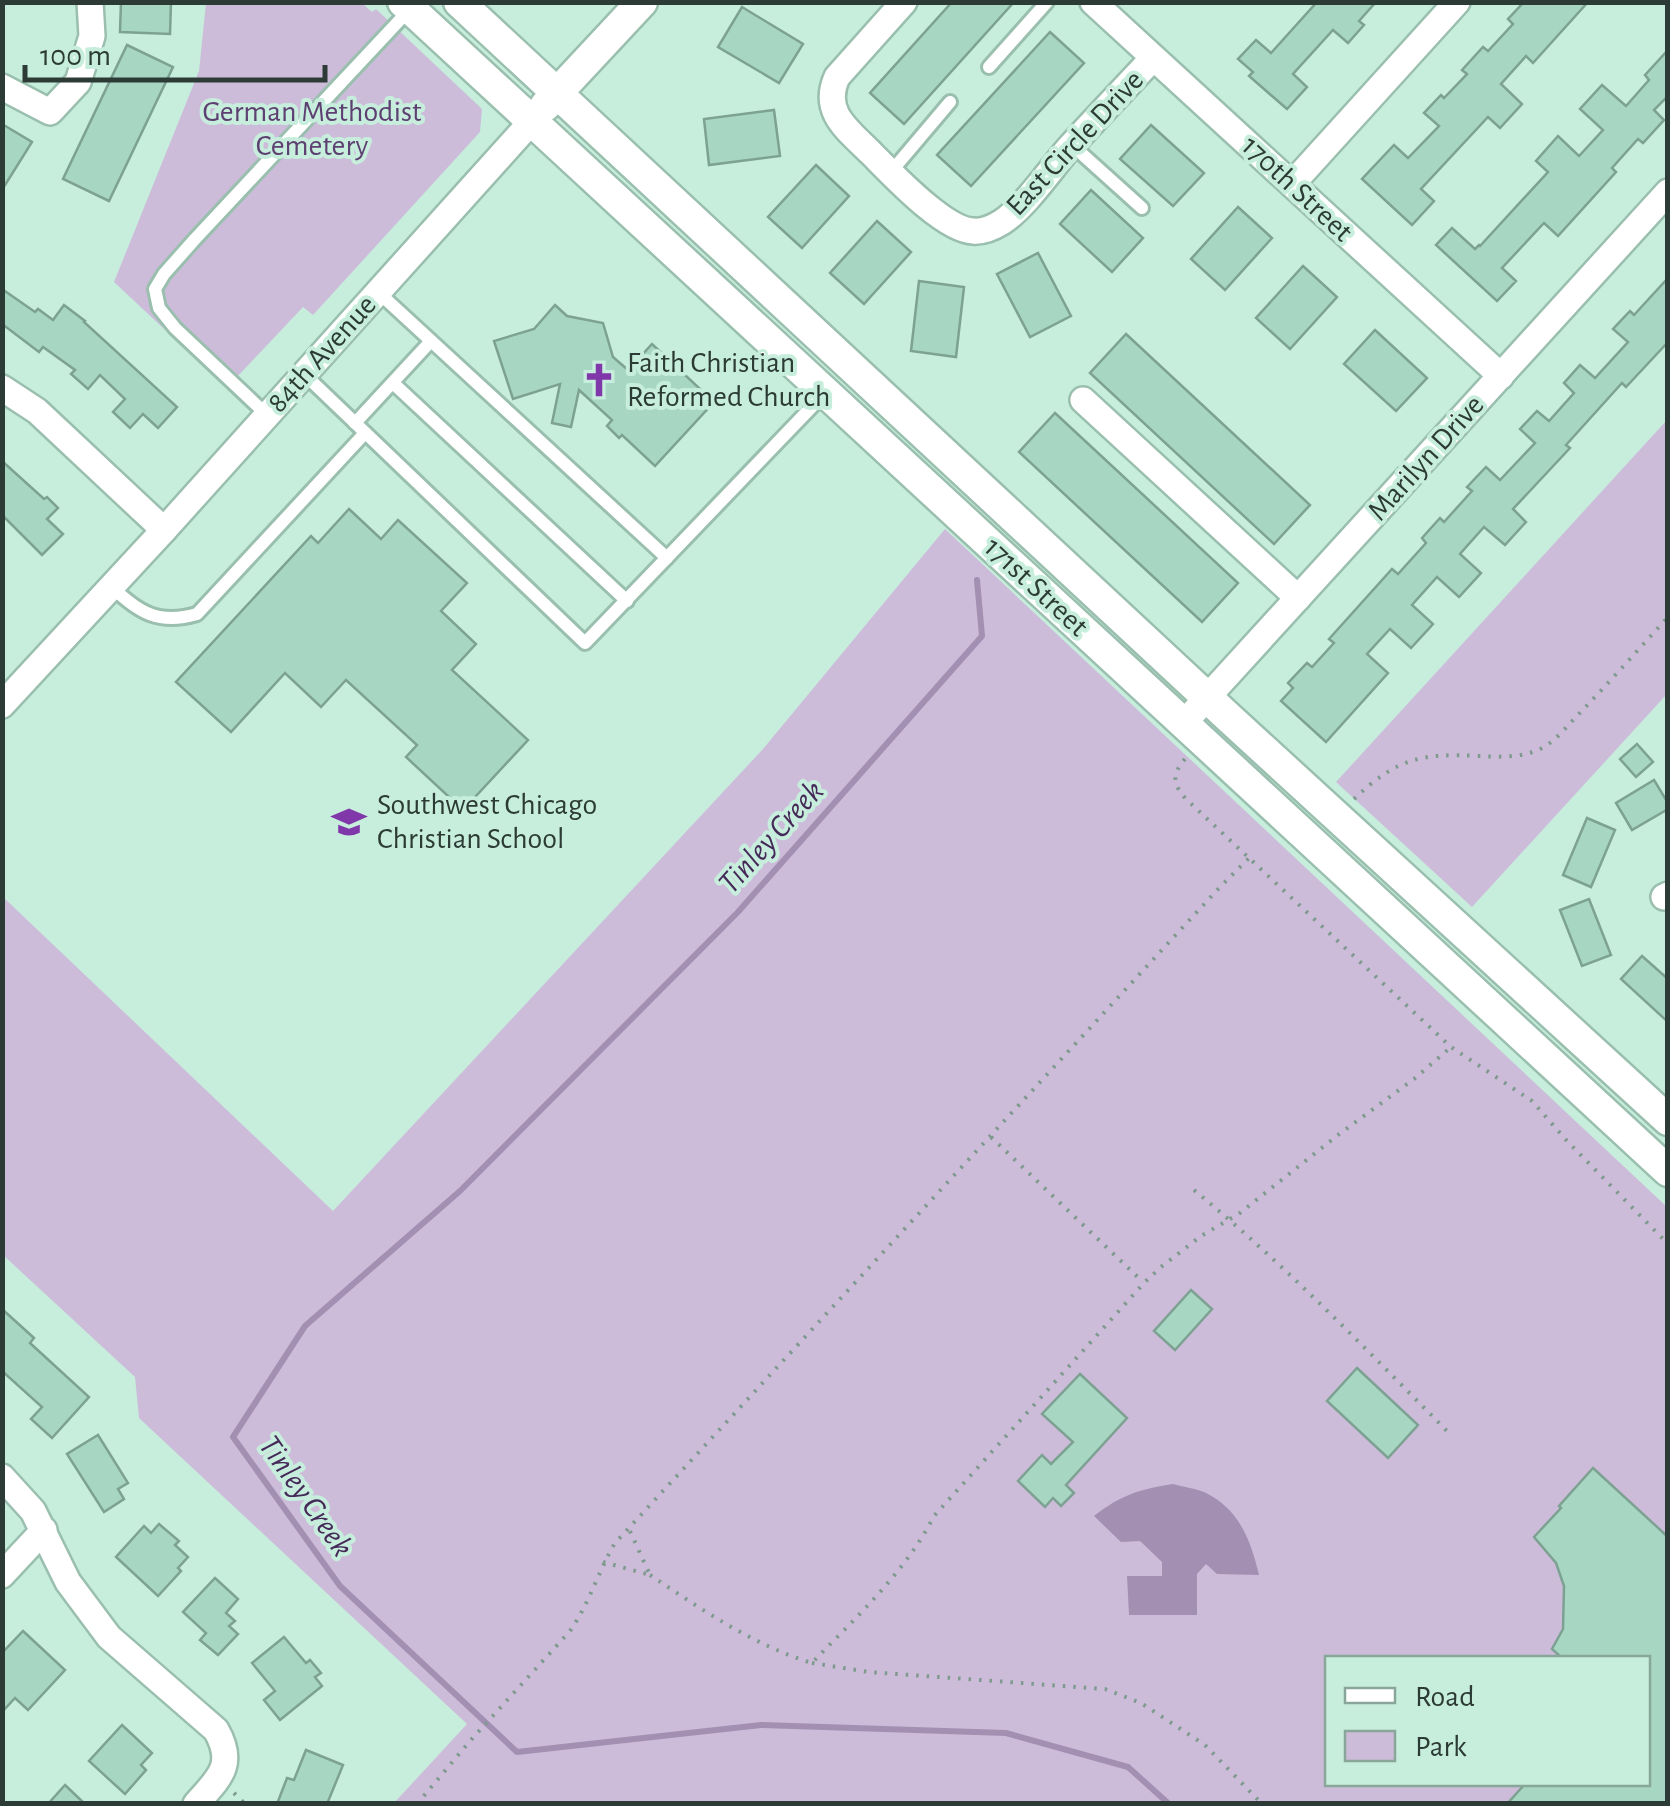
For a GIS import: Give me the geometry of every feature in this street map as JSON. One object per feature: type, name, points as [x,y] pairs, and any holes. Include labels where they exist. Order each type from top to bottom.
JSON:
[{"type":"street","points":[[2,86],[50,112],[78,82],[92,36],[90,2]]},
{"type":"street","name":"171st Street","points":[[459,2],[1668,1120]]},
{"type":"street","name":"84th Avenue","points":[[2,704],[642,2]]},
{"type":"street","name":"East Circle Drive","points":[[904,2],[837,76],[831,100],[841,123],[893,175],[951,225],[976,232],[1000,224],[1014,212],[1153,58]]},
{"type":"street","name":"170th Street","points":[[1093,2],[1501,376]]},
{"type":"street","points":[[1292,184],[1457,2]]},
{"type":"street","name":"171st Street","points":[[407,6],[826,391],[1187,738],[1668,1172]]},
{"type":"street","name":"Marilyn Drive","points":[[1187,738],[1208,698],[1668,192]]},
{"type":"street","points":[[2,388],[37,411],[164,530]]},
{"type":"street","points":[[1083,400],[1298,598]]},
{"type":"street","points":[[2,1477],[34,1511],[68,1582],[109,1637],[216,1730],[224,1743],[226,1760],[222,1775],[196,1804]]},
{"type":"street","points":[[2,1575],[44,1530]]},
{"type":"lane","points":[[989,67],[1047,2]]},
{"type":"lane","points":[[267,416],[175,328],[159,308],[155,290],[185,250],[407,6]]},
{"type":"lane","points":[[893,175],[950,102]]},
{"type":"lane","points":[[1072,144],[1142,208]]},
{"type":"lane","points":[[378,292],[666,558]]},
{"type":"lane","points":[[112,586],[134,608],[149,614],[179,619],[197,614],[360,428],[392,383],[432,342]]},
{"type":"lane","points":[[304,374],[585,643],[826,391]]},
{"type":"lane","points":[[392,383],[628,601]]},
{"type":"path","points":[[1352,801],[1398,764],[1425,756],[1504,758],[1543,748],[1668,616]]},
{"type":"path","points":[[1187,738],[1176,770],[1177,789],[1451,1046],[1532,1101],[1668,1244]]},
{"type":"path","points":[[417,1804],[570,1632],[615,1543],[1249,858]]},
{"type":"path","points":[[812,1663],[902,1565],[934,1516],[1144,1283],[1451,1046]]},
{"type":"path","points":[[991,1137],[1144,1283]]},
{"type":"path","points":[[1194,1190],[1377,1360],[1447,1431]]},
{"type":"path","points":[[629,1528],[650,1575]]},
{"type":"path","points":[[603,1562],[650,1575],[704,1612],[782,1654],[812,1663],[868,1672],[1105,1689],[1142,1703],[1205,1745],[1262,1804]]},
{"type":"green space","name":"German Methodist Cemetery","points":[[206,3],[362,3],[372,12],[376,9],[482,109],[480,132],[313,315],[303,307],[225,386],[114,282],[199,71]]},
{"type":"green space","points":[[1667,420],[1667,694],[1472,907],[1336,782]]},
{"type":"green space","points":[[945,529],[1667,1207],[1667,1803],[394,1803],[467,1724],[139,1418],[135,1377],[3,1255],[2,896],[333,1211],[763,749]]},
{"type":"shaded area","points":[[1173,1484],[1204,1492],[1235,1516],[1259,1575],[1217,1574],[1206,1564],[1197,1574],[1197,1615],[1129,1615],[1127,1576],[1162,1576],[1162,1562],[1140,1541],[1121,1542],[1094,1516],[1131,1494]]},
{"type":"building","points":[[121,2],[171,2],[170,34],[120,32]]},
{"type":"building","points":[[952,2],[1014,2],[904,124],[870,93]]},
{"type":"building","points":[[1317,2],[1376,2],[1359,21],[1364,25],[1348,43],[1333,30],[1293,74],[1307,87],[1287,109],[1249,76],[1253,72],[1238,59],[1256,40],[1271,53]]},
{"type":"building","points":[[1524,2],[1588,2],[1533,63],[1526,56],[1501,84],[1522,104],[1500,128],[1488,117],[1421,189],[1434,201],[1412,225],[1362,179],[1394,145],[1408,158],[1439,126],[1424,113],[1467,74],[1462,70],[1483,47],[1488,51],[1513,24],[1508,19]]},
{"type":"building","points":[[742,7],[803,44],[779,83],[718,47]]},
{"type":"building","points":[[1050,32],[1084,63],[971,186],[937,155]]},
{"type":"building","points":[[127,45],[173,67],[109,201],[63,179]]},
{"type":"building","points":[[1668,50],[1668,96],[1654,110],[1664,120],[1643,143],[1638,139],[1612,168],[1616,172],[1558,236],[1544,223],[1502,268],[1516,281],[1497,301],[1436,245],[1452,228],[1475,249],[1480,246],[1548,172],[1536,161],[1558,136],[1579,156],[1603,130],[1580,109],[1602,85],[1626,106],[1649,80],[1645,75]]},
{"type":"building","points":[[774,110],[780,156],[709,165],[704,119]]},
{"type":"building","points":[[2,124],[32,142],[2,190]]},
{"type":"building","points":[[1151,125],[1204,173],[1173,206],[1120,159]]},
{"type":"building","points":[[816,165],[849,196],[802,248],[768,217]]},
{"type":"building","points":[[1091,190],[1143,238],[1112,272],[1060,224]]},
{"type":"building","points":[[1238,207],[1272,238],[1225,290],[1191,259]]},
{"type":"building","points":[[877,221],[911,252],[864,304],[830,273]]},
{"type":"building","points":[[1038,253],[1071,316],[1030,337],[997,274]]},
{"type":"building","points":[[1303,266],[1337,297],[1290,349],[1256,318]]},
{"type":"building","points":[[1668,278],[1668,342],[1626,387],[1622,383],[1566,445],[1570,448],[1513,509],[1526,522],[1505,545],[1484,527],[1460,554],[1481,573],[1459,597],[1437,577],[1412,605],[1433,624],[1411,648],[1390,629],[1367,654],[1388,673],[1326,742],[1281,701],[1293,688],[1288,683],[1307,663],[1312,667],[1334,643],[1329,639],[1392,569],[1398,574],[1426,543],[1422,538],[1440,518],[1444,522],[1472,491],[1467,487],[1486,467],[1500,480],[1535,443],[1520,429],[1537,411],[1549,421],[1574,393],[1564,383],[1580,365],[1595,378],[1628,342],[1613,329],[1630,311],[1634,315]]},
{"type":"building","points":[[919,281],[964,287],[956,357],[911,351]]},
{"type":"building","points":[[2,289],[53,320],[64,305],[177,407],[158,428],[143,414],[130,428],[113,412],[125,399],[100,375],[88,389],[71,374],[75,370],[43,347],[39,352],[2,324]]},
{"type":"building","name":"Faith Christian Reformed Church","points":[[555,305],[567,316],[603,323],[613,357],[628,370],[652,344],[714,402],[655,466],[607,426],[612,420],[579,390],[571,427],[552,423],[560,384],[513,399],[494,341],[534,329]]},
{"type":"building","points":[[1375,330],[1427,378],[1396,411],[1344,364]]},
{"type":"building","points":[[1126,334],[1310,505],[1274,544],[1090,373]]},
{"type":"building","points":[[1055,413],[1238,583],[1202,622],[1019,452]]},
{"type":"building","points":[[2,461],[58,508],[47,519],[63,534],[42,555],[2,515]]},
{"type":"building","points":[[349,509],[381,539],[398,520],[467,583],[441,611],[476,644],[452,670],[528,740],[463,810],[406,757],[417,745],[346,680],[321,707],[285,673],[231,732],[176,682],[311,536],[318,543]]},
{"type":"building","points":[[1637,744],[1653,762],[1636,777],[1620,759]]},
{"type":"building","points":[[1654,780],[1668,809],[1632,830],[1616,803]]},
{"type":"building","points":[[1587,818],[1615,830],[1591,887],[1563,875]]},
{"type":"building","points":[[1589,899],[1611,955],[1582,966],[1560,910]]},
{"type":"building","points":[[1642,956],[1668,979],[1668,1022],[1621,979]]},
{"type":"building","points":[[1191,1290],[1212,1309],[1175,1350],[1154,1331]]},
{"type":"building","points":[[2,1309],[34,1338],[30,1343],[89,1397],[52,1438],[31,1419],[42,1407],[2,1371]]},
{"type":"building","points":[[1357,1368],[1418,1425],[1388,1458],[1327,1401]]},
{"type":"building","points":[[1080,1374],[1127,1418],[1066,1485],[1074,1493],[1061,1506],[1053,1498],[1045,1507],[1018,1481],[1042,1455],[1051,1464],[1073,1442],[1042,1414]]},
{"type":"building","points":[[98,1435],[128,1483],[118,1489],[124,1499],[104,1512],[67,1454]]},
{"type":"building","points":[[1593,1468],[1668,1537],[1668,1804],[1507,1804],[1523,1786],[1650,1786],[1650,1656],[1560,1656],[1552,1649],[1563,1629],[1564,1586],[1556,1563],[1534,1537]]},
{"type":"building","points":[[159,1524],[179,1541],[175,1545],[188,1557],[158,1596],[116,1557],[144,1526],[151,1533]]},
{"type":"building","points":[[215,1578],[238,1599],[226,1613],[235,1621],[229,1626],[238,1634],[218,1655],[200,1640],[206,1633],[183,1612]]},
{"type":"building","points":[[23,1631],[65,1670],[28,1710],[15,1698],[2,1712],[2,1653]]},
{"type":"building","points":[[284,1637],[306,1663],[310,1660],[321,1673],[315,1677],[322,1686],[280,1720],[264,1700],[275,1691],[252,1663]]},
{"type":"building","points":[[122,1725],[152,1753],[141,1765],[146,1770],[125,1794],[89,1761]]},
{"type":"building","points":[[306,1750],[343,1765],[327,1804],[277,1804],[287,1778],[294,1780]]},
{"type":"building","points":[[65,1785],[85,1804],[48,1804]]},
{"type":"waterway","name":"Tinley Creek","points":[[977,580],[982,636],[738,912],[460,1191],[305,1326],[233,1437],[340,1586],[517,1752],[761,1725],[1006,1733],[1128,1767],[1169,1804]]},
{"type":"place","name":"Faith Christian Reformed Church","points":[[599,380]]},
{"type":"place","name":"Southwest Chicago Christian School","points":[[349,822]]}]
